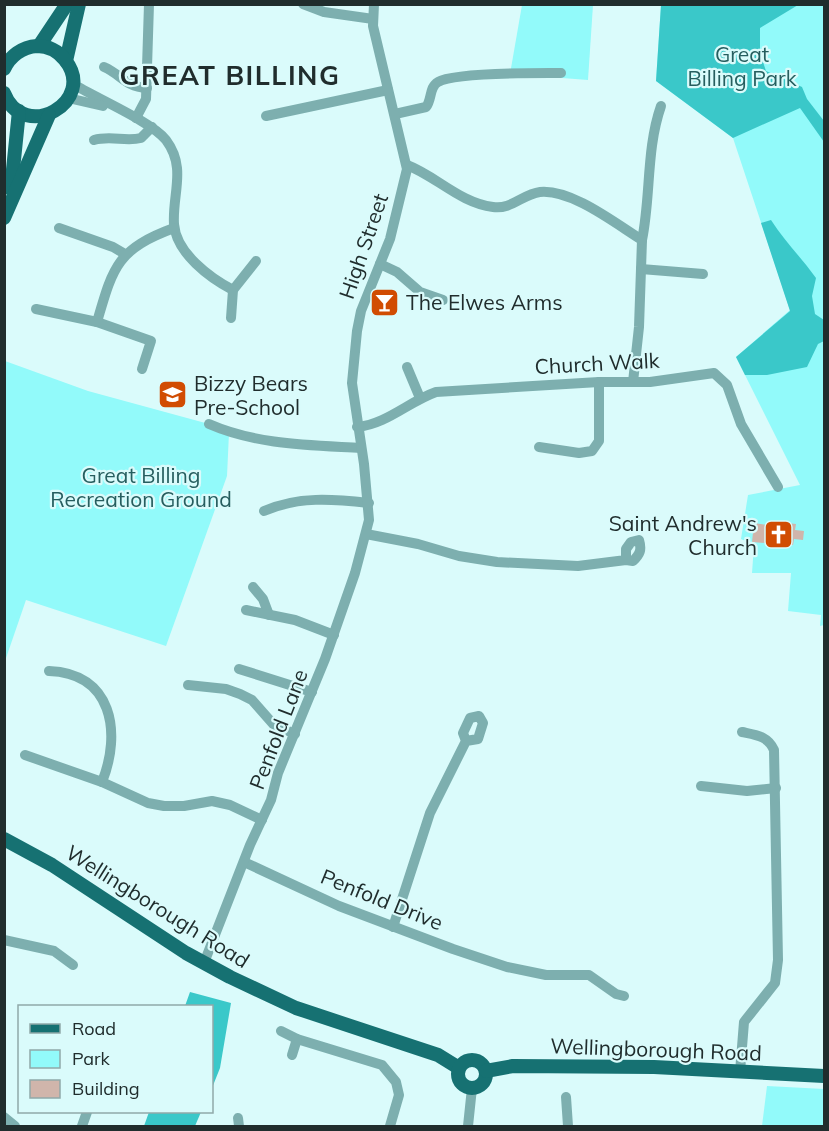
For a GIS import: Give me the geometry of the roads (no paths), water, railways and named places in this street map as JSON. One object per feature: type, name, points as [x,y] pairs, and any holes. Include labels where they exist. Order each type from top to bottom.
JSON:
[{"type":"main road","points":[[39,46],[67,4]]},
{"type":"main road","points":[[66,61],[79,4]]},
{"type":"main road","points":[[4,93],[19,111],[29,115],[49,115],[57,111],[69,98],[73,84],[66,61],[59,53],[39,46],[21,50],[5,65]]},
{"type":"main road","points":[[10,203],[19,111]]},
{"type":"main road","points":[[4,218],[49,115]]},
{"type":"main road","name":"Wellingborough Road","points":[[4,839],[52,865],[204,963],[279,1001],[355,1029],[438,1054],[459,1068]]},
{"type":"main road","points":[[476,1060],[486,1071],[481,1084],[472,1088],[460,1082],[459,1068],[466,1061],[476,1060]]},
{"type":"main road","name":"Wellingborough Road","points":[[486,1071],[513,1066],[825,1076]]},
{"type":"street","points":[[136,118],[146,99],[149,4]]},
{"type":"street","points":[[303,4],[324,12],[373,19]]},
{"type":"street","name":"High Street","points":[[369,503],[352,383],[357,331],[361,311],[398,213],[407,165],[373,19],[374,4]]},
{"type":"street","points":[[104,67],[115,72],[129,85],[147,88]]},
{"type":"street","points":[[396,114],[426,107],[433,87],[441,81],[500,74],[561,73]]},
{"type":"street","points":[[73,84],[152,127],[165,139],[177,162],[179,178],[174,228],[195,261],[213,278],[234,290]]},
{"type":"street","points":[[266,116],[388,90]]},
{"type":"street","points":[[69,98],[114,108]]},
{"type":"street","points":[[633,382],[639,327],[642,240],[649,206],[654,128],[661,106]]},
{"type":"street","points":[[94,140],[113,136],[123,139],[141,138],[152,127]]},
{"type":"street","points":[[407,165],[420,170],[460,196],[493,207],[508,207],[537,193],[560,195],[600,214],[642,240]]},
{"type":"street","points":[[59,228],[113,247],[125,254]]},
{"type":"street","points":[[97,322],[114,271],[125,254],[135,245],[174,228]]},
{"type":"street","points":[[231,318],[234,290],[256,261]]},
{"type":"street","points":[[380,264],[396,272],[420,292],[443,300]]},
{"type":"street","points":[[641,269],[702,273]]},
{"type":"street","points":[[36,309],[97,322],[151,341],[142,369]]},
{"type":"street","points":[[406,367],[420,398]]},
{"type":"street","name":"Church Walk","points":[[357,427],[380,422],[420,398],[436,392],[599,381],[633,382],[714,373],[727,385],[741,424],[778,487]]},
{"type":"street","points":[[539,447],[579,453],[592,451],[599,441],[599,381]]},
{"type":"street","points":[[209,424],[230,433],[282,443],[361,448]]},
{"type":"street","points":[[264,511],[290,501],[342,500],[369,503]]},
{"type":"street","name":"Penfold Lane","points":[[204,963],[271,800],[278,773],[334,635],[366,534],[369,503]]},
{"type":"street","points":[[366,534],[497,562],[578,566],[626,560]]},
{"type":"street","points":[[253,587],[263,599],[269,615]]},
{"type":"street","points":[[246,610],[295,620],[334,635]]},
{"type":"street","points":[[239,669],[312,692]]},
{"type":"street","points":[[49,671],[78,675],[90,683],[103,700],[108,714],[111,752],[102,782]]},
{"type":"street","points":[[188,685],[226,689],[240,694],[252,700],[274,725],[295,734]]},
{"type":"street","points":[[740,1072],[744,1022],[775,983],[778,960],[774,750],[770,741],[742,732]]},
{"type":"street","points":[[393,927],[430,813],[466,741]]},
{"type":"street","points":[[25,755],[102,782],[148,803],[174,806],[212,801],[230,805],[262,820]]},
{"type":"street","points":[[702,786],[747,791],[776,788]]},
{"type":"street","name":"Penfold Drive","points":[[244,861],[339,906],[393,927],[507,967],[546,975],[589,975],[616,994],[624,996]]},
{"type":"street","points":[[4,940],[43,943],[73,965]]},
{"type":"street","points":[[281,1031],[297,1039],[382,1065],[390,1072],[399,1095],[390,1126]]},
{"type":"street","points":[[292,1055],[297,1039]]},
{"type":"street","points":[[468,1126],[472,1088]]},
{"type":"street","points":[[566,1097],[568,1126]]},
{"type":"street","points":[[4,1117],[15,1126]]},
{"type":"place","name":"The Elwes Arms","points":[[385,302]]},
{"type":"place","name":"Bizzy Bears Pre-School","points":[[173,395]]},
{"type":"place","name":"Saint Andrew's Church","points":[[778,535]]},
{"type":"district","name":"GREAT BILLING","points":[[230,75]]},
{"type":"park label","name":"Great Billing Park","points":[[742,66]]},
{"type":"park label","name":"Great Billing Recreation Ground","points":[[141,487]]}]
